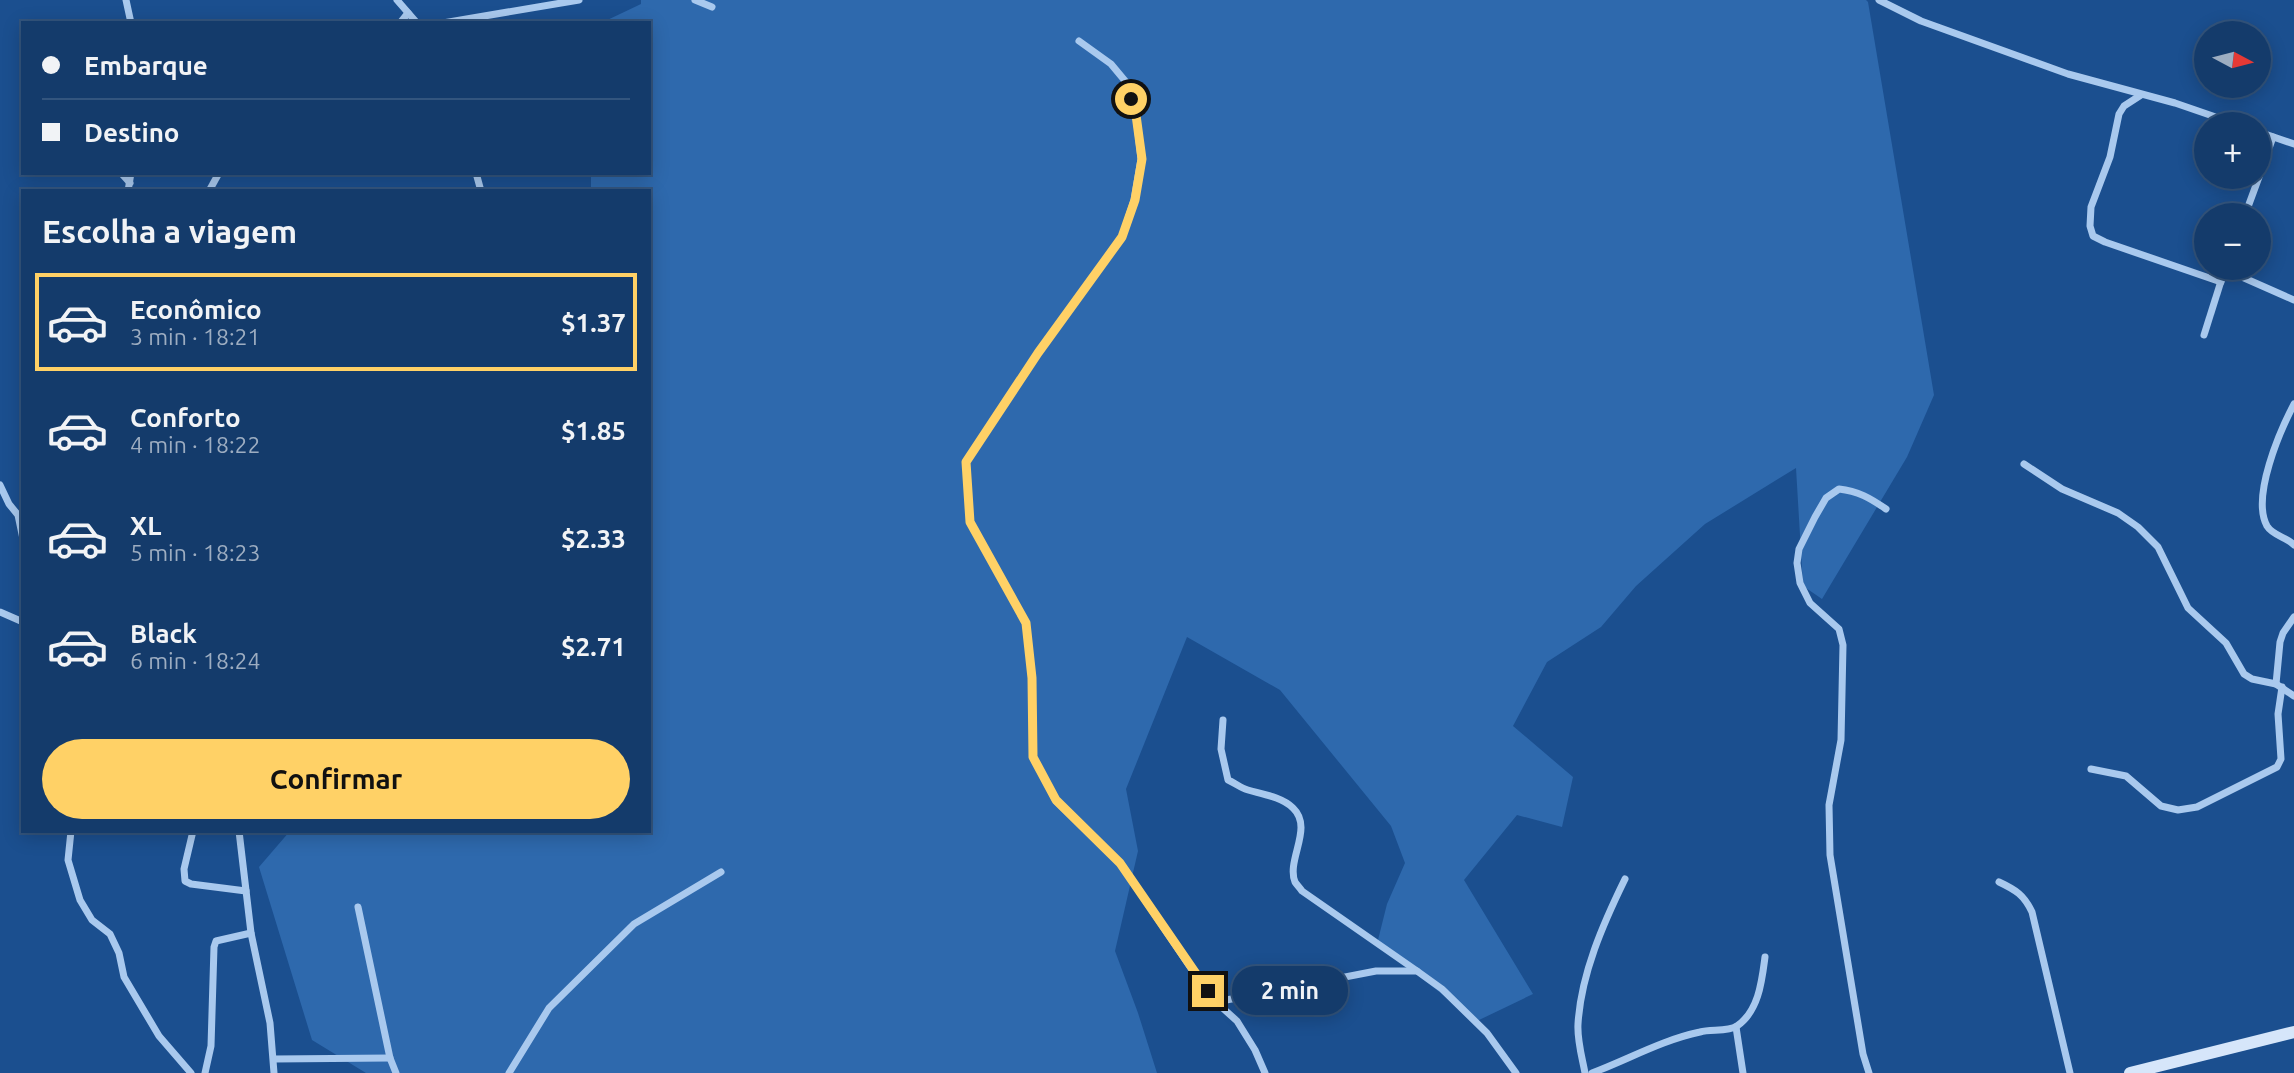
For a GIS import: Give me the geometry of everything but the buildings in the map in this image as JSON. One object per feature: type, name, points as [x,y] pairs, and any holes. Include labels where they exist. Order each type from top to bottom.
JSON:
[{"type":"main road","points":[[2130,1073],[2171,1068],[2294,1032]]},
{"type":"street","points":[[125,0],[130,21]]},
{"type":"street","points":[[455,21],[579,0]]},
{"type":"street","points":[[695,0],[712,7]]},
{"type":"street","points":[[1879,0],[1921,22],[2068,74],[2201,112]]},
{"type":"street","points":[[401,1],[415,21]]},
{"type":"street","points":[[402,21],[408,13]]},
{"type":"street","points":[[1079,41],[1111,64],[1126,82],[1136,115],[1142,159],[1135,200],[1122,237],[1038,353],[966,462],[970,522],[1026,623],[1032,678],[1033,757],[1056,800],[1120,863],[1199,980],[1216,1002],[1237,1021],[1265,1073]]},
{"type":"street","points":[[2141,95],[2124,106],[2119,114],[2110,157],[2091,206],[2090,226],[2093,236],[2105,242],[2221,282],[2204,335]]},
{"type":"street","points":[[2271,143],[2273,137],[2294,144]]},
{"type":"street","points":[[2250,280],[2294,300]]},
{"type":"street","points":[[2294,404],[2274,449],[2263,499],[2266,524],[2270,530],[2294,545]]},
{"type":"street","points":[[2024,464],[2062,489],[2118,513],[2138,527],[2158,547],[2188,608],[2226,643],[2244,674],[2252,679],[2279,686],[2294,696]]},
{"type":"street","points":[[0,485],[21,522]]},
{"type":"street","points":[[1869,1073],[1863,1054],[1830,855],[1829,805],[1841,740],[1843,645],[1839,629],[1810,603],[1800,583],[1797,563],[1799,549],[1815,517],[1826,498],[1839,489],[1870,497],[1886,509]]},
{"type":"street","points":[[0,612],[21,621]]},
{"type":"street","points":[[2091,769],[2126,776],[2161,806],[2178,810],[2197,807],[2277,767],[2281,759],[2278,714],[2280,642],[2294,617]]},
{"type":"street","points":[[1223,720],[1221,749],[1228,780],[1292,806],[1300,817],[1301,834],[1294,869],[1295,881],[1302,891],[1442,989],[1487,1034],[1516,1073]]},
{"type":"street","points":[[71,833],[68,860],[80,900],[92,920],[110,934],[119,953],[124,977],[159,1036],[191,1073]]},
{"type":"street","points":[[193,833],[184,869],[185,881],[246,891]]},
{"type":"street","points":[[240,833],[251,933],[270,1023],[274,1073]]},
{"type":"street","points":[[509,1073],[549,1008],[634,925],[721,872]]},
{"type":"street","points":[[1585,1073],[1578,1027],[1582,990],[1605,920],[1625,879]]},
{"type":"street","points":[[1999,882],[2024,897],[2032,912],[2070,1073]]},
{"type":"street","points":[[358,907],[390,1058],[396,1073]]},
{"type":"street","points":[[205,1073],[211,1046],[214,947],[216,942],[251,933]]},
{"type":"street","points":[[1592,1073],[1668,1040],[1703,1031],[1736,1027],[1749,1014],[1760,990],[1765,957]]},
{"type":"street","points":[[1216,1002],[1376,971],[1417,971]]},
{"type":"street","points":[[1736,1027],[1743,1073]]},
{"type":"street","points":[[274,1059],[390,1058]]},
{"type":"shaded area","points":[[641,0],[1866,0],[1934,395],[1907,457],[1822,599],[1803,586],[1796,468],[1705,524],[1636,586],[1601,627],[1547,662],[1513,726],[1573,777],[1562,827],[1517,815],[1464,880],[1533,994],[1477,1021],[1377,944],[1387,904],[1405,863],[1391,826],[1280,690],[1187,637],[1126,789],[1138,851],[1115,951],[1157,1073],[366,1073],[312,1040],[259,867],[288,833],[651,833],[651,189],[591,189],[591,175],[651,175],[651,21],[605,21],[641,4]]},
{"type":"route","points":[[1131,99],[1142,159],[1135,200],[1122,237],[1038,353],[966,462],[970,522],[1026,623],[1032,678],[1033,757],[1056,800],[1120,863],[1208,991]]}]
